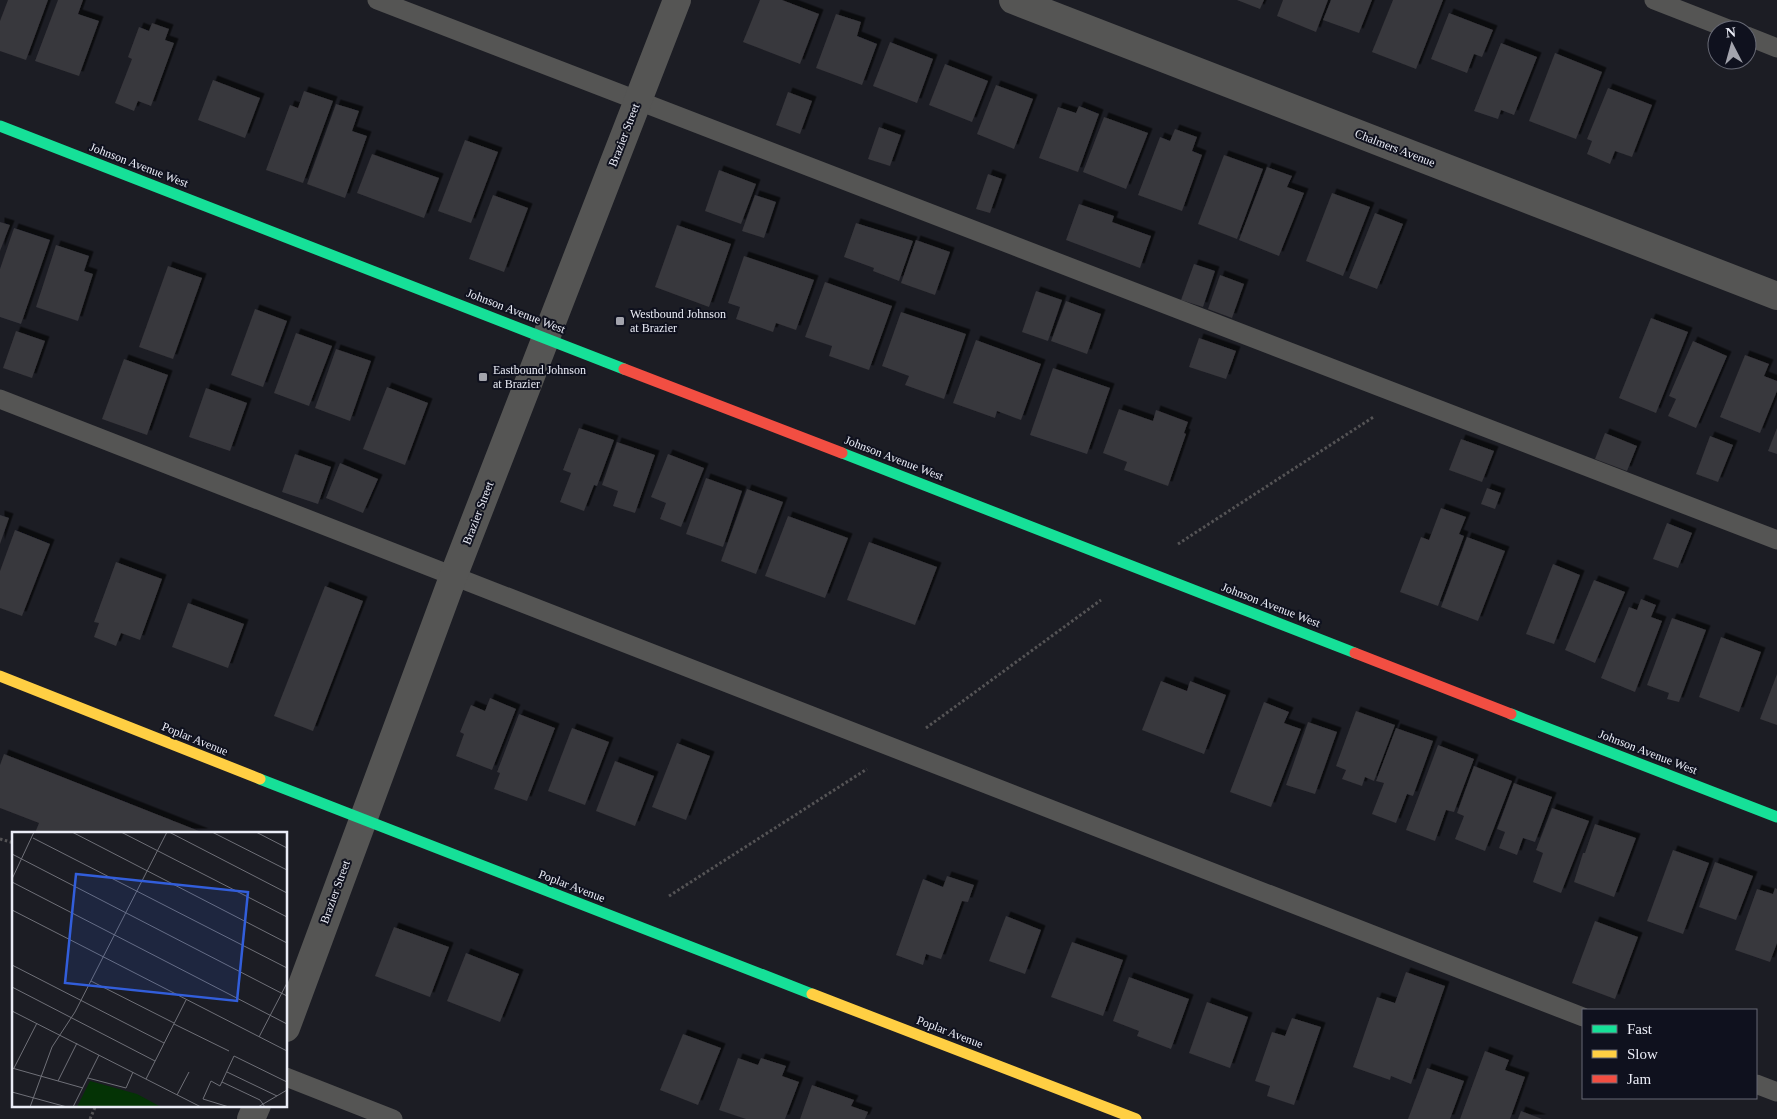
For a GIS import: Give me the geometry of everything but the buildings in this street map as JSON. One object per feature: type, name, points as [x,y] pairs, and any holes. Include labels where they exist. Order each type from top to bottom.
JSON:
[{"type":"main road","name":"Johnson Avenue West","points":[[0,126],[1777,817]]},
{"type":"main road","name":"Poplar Avenue","points":[[0,676],[361,819],[1136,1119]]},
{"type":"street","name":"Brazier Street","points":[[288,1022],[361,819],[377,784],[453,577],[677,0]]},
{"type":"street","name":"Chalmers Avenue","points":[[1013,0],[1777,296]]},
{"type":"street","points":[[252,1119],[257,1106]]},
{"type":"lane","points":[[377,0],[638,99],[1777,540]]},
{"type":"lane","points":[[1654,0],[1707,20]]},
{"type":"lane","points":[[1757,40],[1777,48]]},
{"type":"lane","points":[[0,399],[1582,1017]]},
{"type":"lane","points":[[288,1078],[393,1119]]},
{"type":"lane","points":[[1757,1084],[1777,1092]]},
{"type":"path","points":[[1178,544],[1405,396]]},
{"type":"path","points":[[90,1119],[96,1106]]},
{"type":"traffic: fast","points":[[0,126],[624,369]]},
{"type":"traffic: fast","points":[[842,453],[1355,653]]},
{"type":"traffic: fast","points":[[1511,714],[1777,817]]},
{"type":"traffic: fast","points":[[260,779],[812,994]]},
{"type":"traffic: slow","points":[[0,676],[260,779]]},
{"type":"traffic: slow","points":[[812,994],[1136,1119]]},
{"type":"traffic: jam","points":[[624,369],[842,453]]},
{"type":"traffic: jam","points":[[1355,653],[1511,714]]},
{"type":"place","name":"Westbound Johnson at Brazier","points":[[620,321]]},
{"type":"place","name":"Eastbound Johnson at Brazier","points":[[483,377]]}]
